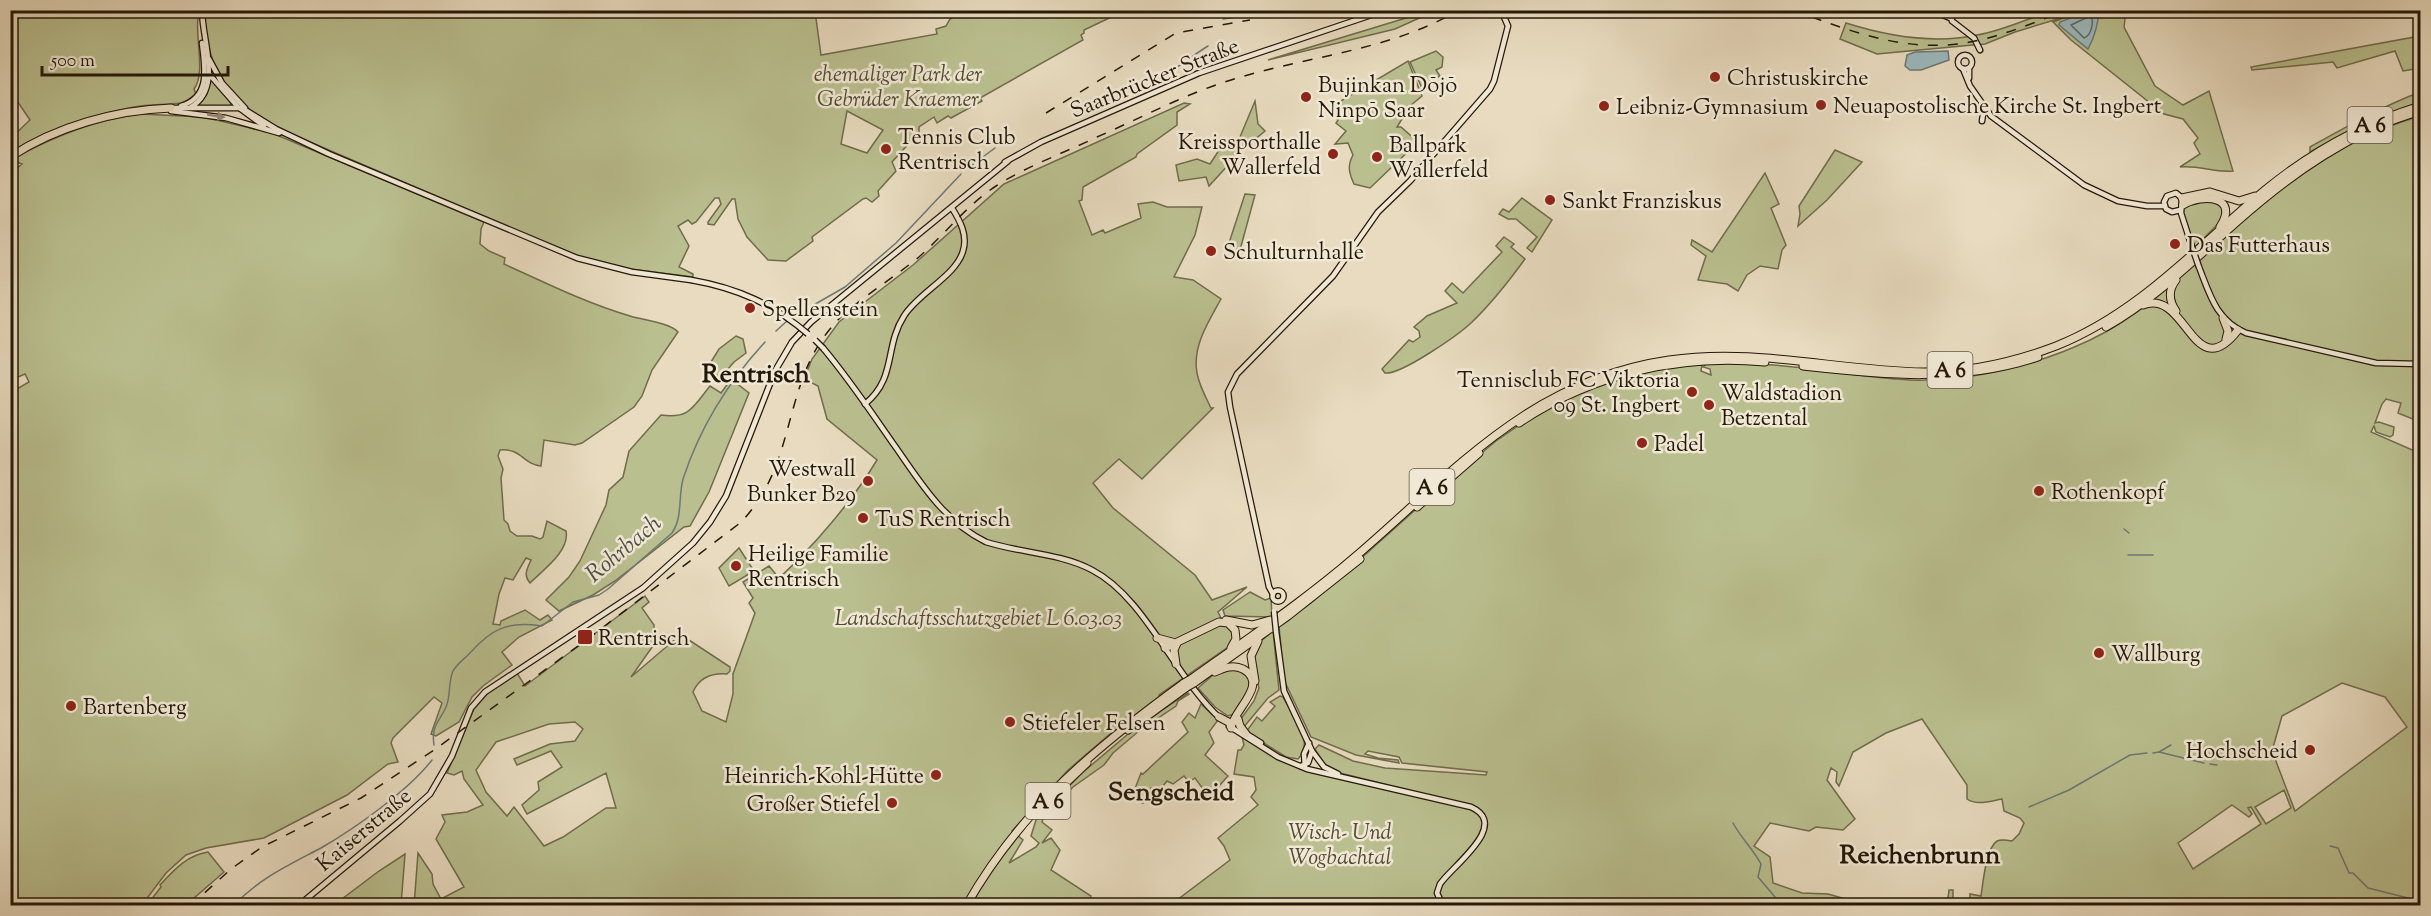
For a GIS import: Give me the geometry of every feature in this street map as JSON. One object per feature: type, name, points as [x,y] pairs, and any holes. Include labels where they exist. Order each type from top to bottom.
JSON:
[{"type":"highway","name":"A 6","points":[[971,906],[1018,836],[1060,788],[1107,747],[1206,668],[1358,555],[1469,455],[1523,415],[1571,389],[1610,373],[1655,362],[1702,358],[1765,357],[1915,371],[1965,369],[2009,361],[2056,345],[2106,321],[2163,281],[2267,188],[2306,160],[2339,140],[2382,120],[2421,106]]},
{"type":"highway","points":[[10,157],[63,130],[122,114],[171,109]]},
{"type":"highway","name":"A 6","points":[[1715,358],[1889,375],[1922,376],[1965,374],[2009,366],[2059,350],[2136,309],[2183,271],[2271,193],[2308,165],[2355,138],[2421,111]]},
{"type":"highway","points":[[2180,206],[2213,192],[2234,200],[2244,200],[2267,188]]},
{"type":"highway","points":[[2180,206],[2207,197],[2216,199],[2223,205],[2226,212],[2224,220],[2206,242]]},
{"type":"highway","points":[[2183,271],[2172,288],[2170,297],[2173,306],[2201,342],[2215,345],[2226,339],[2236,329]]},
{"type":"highway","points":[[2136,309],[2150,303],[2163,304],[2172,311],[2198,343],[2210,348],[2222,346],[2236,329]]},
{"type":"highway","points":[[2223,318],[2228,331],[2226,339]]},
{"type":"highway","name":"A 6","points":[[966,906],[1015,832],[1057,785],[1111,737],[1189,683],[1273,630],[1343,574],[1459,470],[1524,419],[1572,393],[1612,378],[1702,358]]},
{"type":"highway","points":[[1165,648],[1217,621],[1258,624],[1284,612]]},
{"type":"highway","points":[[1157,638],[1174,643],[1215,623],[1224,622],[1231,625],[1236,633],[1233,645],[1206,668]]},
{"type":"highway","points":[[1221,717],[1230,719],[1237,717],[1255,691],[1251,652],[1258,641],[1273,630]]},
{"type":"highway","points":[[1174,643],[1176,664]]},
{"type":"highway","points":[[1189,683],[1227,667],[1234,666],[1245,670],[1252,682],[1252,691],[1232,726],[1221,717]]},
{"type":"highway","points":[[1237,717],[1246,734]]},
{"type":"main road","points":[[189,108],[205,94],[209,73],[202,10]]},
{"type":"main road","points":[[171,109],[188,104],[200,94],[205,82],[200,25],[202,10]]},
{"type":"main road","name":"Saarbrücker Straße","points":[[521,667],[643,588],[698,538],[714,517],[730,487],[783,354],[811,322],[991,172],[1041,142],[1162,88],[1230,62],[1386,10]]},
{"type":"main road","points":[[1338,774],[1324,767],[1312,751],[1282,683],[1273,630],[1275,596],[1269,587],[1230,407],[1229,388],[1238,374],[1333,276],[1378,212],[1410,181],[1490,89],[1508,26],[1501,10]]},
{"type":"main road","points":[[1931,10],[1950,18],[1978,44],[1979,50],[1966,68],[1970,86],[1991,116],[2027,144],[2108,197],[2141,205],[2164,203]]},
{"type":"main road","points":[[1950,10],[1950,18]]},
{"type":"main road","points":[[206,49],[222,83],[251,113]]},
{"type":"main road","points":[[1971,59],[1964,54],[1959,58],[1958,64],[1966,68],[1972,86],[1987,108],[2027,144]]},
{"type":"main road","points":[[205,63],[209,73],[238,108],[272,131]]},
{"type":"main road","points":[[171,109],[238,108],[329,154]]},
{"type":"main road","points":[[1984,108],[1982,121],[1991,116]]},
{"type":"main road","points":[[171,109],[226,118],[272,131],[560,252],[607,267],[691,280],[733,289],[755,297],[782,313],[823,348],[859,394],[935,503],[961,528],[994,545],[1077,563],[1101,575],[1122,592],[1196,692],[1221,717]]},
{"type":"main road","points":[[2164,203],[2169,194],[2174,193],[2214,306],[2236,329],[2273,341],[2376,363],[2421,364]]},
{"type":"main road","points":[[2164,203],[2169,211],[2180,206]]},
{"type":"main road","points":[[872,414],[871,404],[888,372],[894,337],[905,314],[952,268],[962,254],[964,234],[957,217],[949,209]]},
{"type":"main road","points":[[865,404],[874,397]]},
{"type":"main road","name":"Kaiserstraße","points":[[298,906],[430,794],[444,773],[468,714],[477,700],[490,688],[521,667]]},
{"type":"main road","points":[[1232,726],[1304,767],[1431,798]]},
{"type":"main road","points":[[1232,726],[1271,753],[1304,767],[1476,809],[1482,815],[1485,824],[1481,838],[1440,884],[1437,893],[1443,906]]},
{"type":"main road","points":[[1295,762],[1304,754],[1309,743]]},
{"type":"main road","points":[[1304,767],[1312,751]]},
{"type":"main road","points":[[1304,754],[1304,767]]},
{"type":"green space","points":[[11,11],[199,11],[200,62],[198,82],[194,89],[196,94],[181,103],[145,105],[86,119],[39,138],[11,154],[11,138],[30,120],[11,92]]},
{"type":"green space","name":"ehemaliger Park der Gebrüder Kraemer","points":[[204,11],[815,11],[821,55],[937,34],[936,29],[946,26],[950,19],[963,11],[1124,11],[1084,30],[1081,35],[1083,40],[980,98],[982,101],[951,118],[948,116],[937,123],[934,117],[919,127],[919,140],[913,139],[892,162],[896,171],[878,191],[879,196],[872,202],[866,198],[863,199],[812,237],[813,241],[786,261],[768,260],[747,237],[738,219],[735,199],[732,199],[714,225],[708,224],[721,204],[719,198],[715,198],[696,222],[692,224],[688,220],[678,226],[689,246],[679,267],[693,274],[693,277],[622,268],[574,255],[282,130],[246,107],[234,95],[216,68],[206,33]],"holes":[[[847,111],[883,130],[867,153],[841,144]]]},
{"type":"green space","points":[[1425,11],[1435,11],[1395,29],[1268,60],[1406,18]]},
{"type":"green space","points":[[2051,11],[2126,11],[2124,27],[2155,86],[2183,105],[2209,91],[2233,171],[2180,167],[2200,154],[2194,143],[2198,138],[2183,119],[2164,114],[2071,40],[2053,22],[2071,15],[1985,44],[1877,54],[1840,39],[1846,23],[1894,35],[1944,39],[1986,33]]},
{"type":"green space","points":[[2420,36],[2420,68],[2403,71],[2395,51],[2337,68],[2333,62],[2252,70],[2251,67]]},
{"type":"green space","points":[[1436,51],[1443,57],[1442,67],[1436,70],[1440,76],[1421,86],[1410,62]]},
{"type":"green space","points":[[1408,61],[1422,96],[1410,106],[1397,127],[1401,127],[1418,142],[1370,188],[1354,184],[1349,170],[1353,155],[1348,143],[1335,144],[1346,131],[1336,123],[1338,120],[1329,108]]},
{"type":"green space","points":[[211,78],[231,103],[230,106],[200,106],[199,103],[207,94]]},
{"type":"green space","points":[[2420,92],[2420,102],[2360,126],[2310,152],[2310,147],[2337,132]]},
{"type":"green space","points":[[1255,101],[1258,124],[1265,131],[1241,151],[1209,186],[1206,177],[1179,181],[1176,165],[1197,159],[1210,164],[1221,147],[1235,149]]},
{"type":"green space","name":"Landschaftsschutzgebiet L 6.03.03","points":[[1184,103],[1190,104],[1177,112],[1177,125],[1136,157],[1083,187],[1082,200],[1079,201],[1092,235],[1103,230],[1105,233],[1141,218],[1138,204],[1153,202],[1167,207],[1202,207],[1195,235],[1174,277],[1193,280],[1221,299],[1199,344],[1196,363],[1201,387],[1213,408],[1142,479],[1119,459],[1093,483],[1113,508],[1195,575],[1212,600],[1247,587],[1218,612],[1224,624],[1235,634],[1231,645],[1159,695],[1159,699],[1110,734],[1068,770],[1012,831],[1023,840],[1009,863],[1036,847],[1039,843],[1031,836],[1036,820],[1082,773],[1134,729],[1188,693],[1178,701],[1176,706],[1139,731],[1113,753],[1104,765],[1073,787],[1043,819],[1042,822],[1052,830],[1042,843],[1051,838],[1060,850],[1051,870],[1091,896],[1087,905],[414,906],[418,853],[432,874],[433,884],[441,899],[464,887],[436,839],[445,822],[442,815],[467,812],[483,805],[464,779],[462,771],[454,775],[447,773],[474,709],[489,692],[517,673],[525,686],[645,596],[649,602],[642,608],[654,625],[655,643],[631,677],[679,636],[686,638],[730,667],[727,674],[716,674],[702,680],[693,692],[702,711],[726,722],[733,694],[733,674],[755,613],[749,603],[753,598],[743,582],[769,566],[779,578],[832,522],[877,460],[827,419],[818,386],[804,379],[812,359],[839,322],[913,265],[1004,184]],"holes":[[[575,722],[583,729],[575,741],[550,744],[514,759],[517,765],[551,751],[562,767],[538,782],[539,790],[522,805],[527,814],[606,773],[616,808],[606,808],[563,837],[544,846],[514,807],[507,816],[486,792],[476,770],[496,742],[549,724]]]},
{"type":"green space","points":[[140,114],[203,117],[272,133],[484,222],[480,244],[505,258],[504,264],[598,305],[663,324],[678,332],[652,370],[642,396],[634,407],[582,443],[575,445],[544,440],[541,466],[535,465],[513,451],[500,450],[498,456],[503,469],[501,478],[504,520],[510,531],[517,536],[532,536],[540,539],[543,537],[547,521],[566,531],[566,538],[560,553],[530,583],[526,575],[531,560],[526,558],[513,580],[505,578],[493,624],[500,625],[501,621],[525,610],[540,620],[548,615],[552,620],[519,637],[502,652],[512,665],[472,697],[459,722],[436,736],[431,734],[442,703],[434,697],[393,738],[391,743],[398,762],[388,764],[347,795],[264,838],[206,848],[186,855],[166,873],[142,905],[11,905],[10,393],[29,382],[25,374],[11,380],[10,174],[22,164],[11,160],[42,144],[89,125]]},
{"type":"green space","name":"Wisch- Und Wogbachtal","points":[[2420,116],[2420,422],[2398,413],[2401,403],[2386,399],[2375,423],[2379,422],[2394,427],[2393,435],[2390,437],[2376,432],[2374,426],[2371,432],[2419,453],[2420,450],[2420,905],[1938,905],[1938,902],[1948,898],[1949,890],[1953,890],[1953,901],[1970,903],[1970,894],[1981,896],[1986,866],[1993,845],[2000,840],[2012,841],[2019,834],[2024,823],[2020,818],[2004,811],[2002,799],[1979,803],[1967,799],[1967,785],[1922,719],[1886,733],[1853,752],[1839,786],[1836,782],[1837,772],[1831,768],[1827,780],[1855,819],[1843,830],[1816,827],[1809,831],[1770,823],[1754,846],[1770,857],[1773,883],[1802,893],[1828,894],[1867,905],[1169,906],[1230,860],[1218,838],[1258,805],[1251,797],[1256,790],[1254,777],[1234,774],[1238,750],[1241,750],[1244,745],[1242,737],[1303,768],[1348,781],[1448,800],[1340,773],[1325,765],[1315,749],[1319,745],[1353,761],[1385,768],[1486,775],[1487,772],[1402,763],[1399,757],[1368,751],[1365,754],[1398,760],[1399,763],[1356,755],[1311,737],[1284,680],[1279,626],[1311,603],[1496,441],[1538,412],[1591,386],[1653,370],[1702,364],[1701,371],[1711,375],[1710,369],[1703,367],[1707,363],[1765,364],[1878,378],[1933,380],[2002,371],[2047,358],[2090,340],[2130,317],[2167,289],[2235,226],[2277,191],[2322,160],[2394,124]],"holes":[[[2342,683],[2385,697],[2407,727],[2295,811],[2272,751],[2282,716]],[[2284,790],[2291,808],[2266,824],[2255,807]],[[2232,805],[2249,817],[2252,814],[2248,808],[2251,807],[2261,824],[2193,869],[2178,843]]]},
{"type":"green space","points":[[1835,150],[1862,162],[1827,200],[1798,226],[1799,206]]},
{"type":"green space","points":[[1765,173],[1779,204],[1771,208],[1786,245],[1782,250],[1778,269],[1760,266],[1747,275],[1738,291],[1727,284],[1698,280],[1706,256],[1691,245],[1692,240],[1712,252]]},
{"type":"green space","points":[[1245,194],[1255,195],[1240,250],[1228,246]]},
{"type":"green space","points":[[1522,198],[1552,220],[1532,252],[1527,248],[1537,237],[1516,219],[1508,219],[1499,214],[1503,209],[1509,212]]},
{"type":"green space","points":[[2217,201],[2223,209],[2221,221],[2195,247],[2182,210],[2189,203]]},
{"type":"green space","points":[[1504,237],[1514,244],[1511,247],[1525,259],[1493,300],[1471,323],[1442,345],[1403,368],[1385,373],[1382,369],[1409,340],[1413,342],[1420,337],[1419,331],[1414,327],[1427,316],[1457,303],[1445,291],[1452,283],[1463,293],[1502,252],[1496,246]]},
{"type":"green space","points":[[736,336],[743,339],[746,353],[734,362],[721,377],[706,370],[719,349]]},
{"type":"green space","points":[[731,379],[749,393],[709,492],[690,526],[684,527],[615,581],[593,595],[559,611],[546,600],[569,577],[580,561],[606,505],[609,490],[623,477],[629,451],[661,415],[671,416],[685,413],[695,405],[710,386],[721,393]]},
{"type":"green space","points":[[739,548],[754,571],[729,586],[719,568]]},
{"type":"green space","points":[[1250,592],[1265,600],[1271,598],[1272,617],[1225,616],[1223,610]]},
{"type":"green space","points":[[1273,631],[1279,690],[1268,698],[1243,728],[1240,720],[1254,701],[1259,688],[1253,666],[1255,646]]},
{"type":"green space","points":[[1234,668],[1248,676],[1251,689],[1234,714],[1228,716],[1215,707],[1198,688],[1213,675]]},
{"type":"green space","points":[[1280,696],[1283,697],[1296,719],[1303,736],[1303,752],[1298,759],[1286,757],[1246,732],[1257,717],[1262,721],[1275,706],[1270,702]]},
{"type":"green space","points":[[1201,704],[1218,720],[1209,732],[1214,743],[1205,755],[1228,776],[1209,797],[1195,778],[1189,782],[1184,776],[1173,784],[1167,781],[1159,791],[1151,788],[1143,803],[1131,799],[1141,773],[1143,774],[1188,732],[1182,722],[1189,713],[1195,718]]},
{"type":"green space","points":[[208,852],[224,872],[186,905],[147,905],[161,887],[160,885],[176,869],[194,856]]},
{"type":"green space","points":[[405,854],[401,905],[334,905],[379,871]]},
{"type":"water","points":[[2091,10],[2099,11],[2096,30],[2088,49],[2059,25],[2060,22]]},
{"type":"water","points":[[1948,51],[1949,60],[1921,70],[1910,70],[1905,66],[1907,55],[1915,52]]},
{"type":"waterway","name":"Rohrbach","points":[[1223,19],[1237,17],[1240,10]]},
{"type":"waterway","name":"Rohrbach","points":[[1138,91],[1156,82],[1208,46]]},
{"type":"waterway","name":"Rohrbach","points":[[972,165],[995,148]]},
{"type":"waterway","name":"Rohrbach","points":[[791,318],[845,287],[896,243],[961,174]]},
{"type":"waterway","name":"Rohrbach","points":[[776,331],[787,321]]},
{"type":"waterway","name":"Rohrbach","points":[[434,745],[435,728],[448,703],[453,671],[485,638],[501,628],[510,626],[542,626],[573,602],[599,595],[672,533],[678,520],[683,479],[698,441],[727,389],[765,342]]},
{"type":"waterway","points":[[2124,529],[2129,533]]},
{"type":"waterway","points":[[2128,555],[2153,555]]},
{"type":"waterway","points":[[2159,752],[2171,745]]},
{"type":"waterway","points":[[2153,753],[2159,752],[2204,763]]},
{"type":"waterway","points":[[2029,807],[2069,790],[2130,755],[2147,753]]},
{"type":"waterway","name":"Rohrbach","points":[[233,906],[264,880],[321,848],[364,820],[409,784],[432,760]]},
{"type":"waterway","points":[[2210,764],[2217,765]]},
{"type":"waterway","points":[[1733,823],[1761,864],[1758,877],[1785,906]]},
{"type":"waterway","points":[[2330,846],[2338,848],[2349,873],[2353,873],[2368,888],[2420,901]]},
{"type":"railway","points":[[1257,17],[1276,10]]},
{"type":"railway","points":[[190,906],[231,869],[262,847],[361,798],[434,750],[585,641],[740,523],[759,499],[773,473],[798,392],[808,365],[822,340],[842,316],[920,256],[966,210],[996,186],[1033,166],[1197,92],[1260,72],[1405,35],[1459,10]]},
{"type":"railway","points":[[1793,10],[1839,27],[1885,40],[1931,45],[1980,40],[2067,10]]},
{"type":"railway","points":[[1046,113],[1176,33],[1250,20]]},
{"type":"place","name":"Christuskirche","points":[[1715,77]]},
{"type":"place","name":"Bujinkan Dōjō Ninpō Saar","points":[[1306,97]]},
{"type":"place","name":"Neuapostolische Kirche St. Ingbert","points":[[1821,105]]},
{"type":"place","name":"Leibniz-Gymnasium","points":[[1604,106]]},
{"type":"place","name":"Tennis Club Rentrisch","points":[[886,149]]},
{"type":"place","name":"Kreissporthalle Wallerfeld","points":[[1333,154]]},
{"type":"place","name":"Ballpark Wallerfeld","points":[[1377,157]]},
{"type":"place","name":"Sankt Franziskus","points":[[1550,200]]},
{"type":"place","name":"Das Futterhaus","points":[[2175,244]]},
{"type":"place","name":"Schulturnhalle","points":[[1211,251]]},
{"type":"place","name":"Spellenstein","points":[[750,308]]},
{"type":"place","name":"Tennisclub FC Viktoria 09 St. Ingbert","points":[[1692,392]]},
{"type":"place","name":"Waldstadion Betzental","points":[[1709,405]]},
{"type":"place","name":"Padel","points":[[1642,443]]},
{"type":"place","name":"Westwall Bunker B29","points":[[868,481]]},
{"type":"place","name":"Rothenkopf","points":[[2039,491]]},
{"type":"place","name":"TuS Rentrisch","points":[[863,518]]},
{"type":"place","name":"Heilige Familie Rentrisch","points":[[736,566]]},
{"type":"place","name":"Rentrisch","points":[[585,637]]},
{"type":"place","name":"Wallburg","points":[[2099,653]]},
{"type":"place","name":"Bartenberg","points":[[71,706]]},
{"type":"place","name":"Stiefeler Felsen","points":[[1010,722]]},
{"type":"place","name":"Hochscheid","points":[[2310,750]]},
{"type":"place","name":"Heinrich-Kohl-Hütte","points":[[936,775]]},
{"type":"place","name":"Großer Stiefel","points":[[892,803]]},
{"type":"district","name":"Rentrisch","points":[[756,373]]},
{"type":"district","name":"Sengscheid","points":[[1171,791]]},
{"type":"district","name":"Reichenbrunn","points":[[1920,854]]}]
